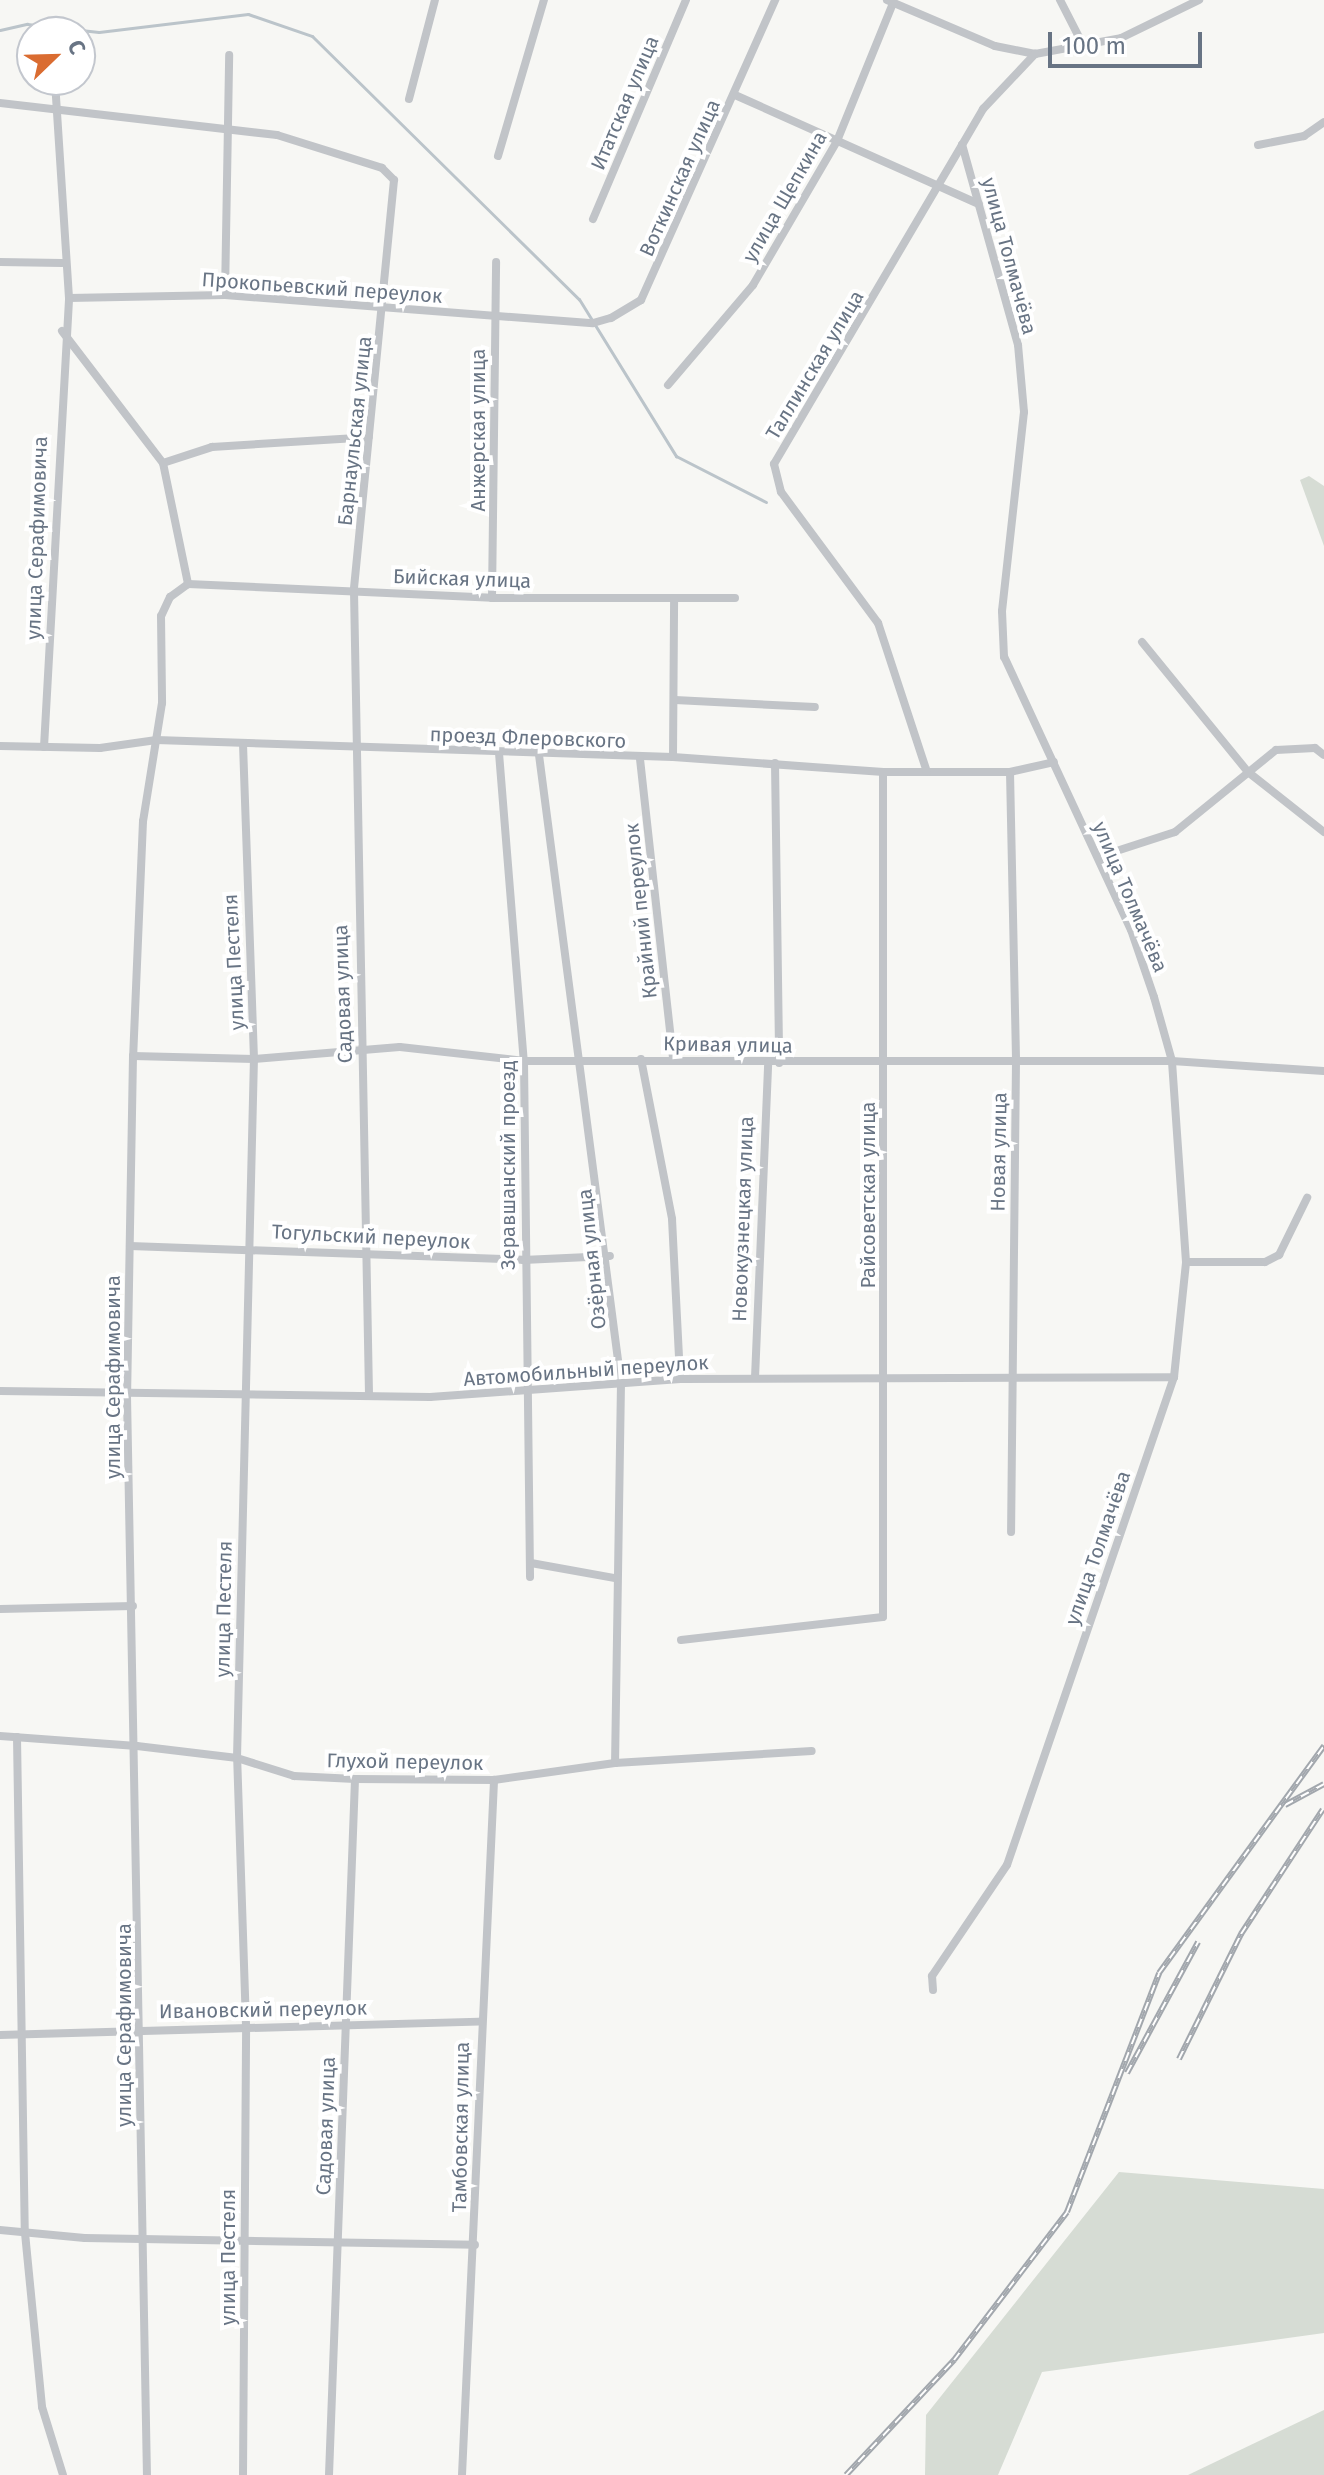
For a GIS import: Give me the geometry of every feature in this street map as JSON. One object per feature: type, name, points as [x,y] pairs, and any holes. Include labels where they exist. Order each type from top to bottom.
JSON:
[{"type":"street","points":[[409,99],[435,0]]},
{"type":"street","points":[[498,156],[544,0]]},
{"type":"street","name":"Итатская улица","points":[[593,219],[686,0]]},
{"type":"street","name":"Воткинская улица","points":[[573,320],[596,323],[641,300],[775,0]]},
{"type":"street","points":[[1060,0],[1084,47]]},
{"type":"street","points":[[890,1],[995,46],[1035,54],[1084,47],[1149,28],[1199,0]]},
{"type":"street","name":"улица Щепкина","points":[[668,385],[753,285],[837,141],[890,1]]},
{"type":"street","points":[[962,145],[983,109],[1035,54]]},
{"type":"street","points":[[225,295],[229,55]]},
{"type":"street","points":[[735,95],[936,190],[979,204]]},
{"type":"street","name":"улица Серафимовича","points":[[44,747],[62,331],[69,298],[62,263],[54,96]]},
{"type":"street","points":[[0,103],[228,127]]},
{"type":"street","points":[[1258,145],[1304,136],[1324,122]]},
{"type":"street","name":"Барнаульская улица","points":[[228,127],[382,168],[394,180],[384,310],[354,591]]},
{"type":"street","name":"Таллинская улица","points":[[927,772],[878,623],[781,492],[774,464],[962,145]]},
{"type":"street","name":"улица Толмачёва","points":[[933,1990],[932,1976],[1007,1865],[1174,1377],[1186,1262],[1172,1061],[1131,930],[1004,657],[1002,611],[1024,412],[1018,345],[962,145]]},
{"type":"street","points":[[0,262],[62,263]]},
{"type":"street","name":"Анжерская улица","points":[[492,598],[496,262]]},
{"type":"street","name":"Прокопьевский переулок","points":[[69,298],[225,295],[384,310],[495,313],[573,320]]},
{"type":"street","points":[[62,331],[163,463],[188,584]]},
{"type":"street","points":[[163,463],[212,447],[369,437]]},
{"type":"street","name":"улица Серафимовича","points":[[147,2475],[141,2238],[137,1746],[127,1396],[133,1056],[143,821],[156,740],[161,616],[170,597],[188,584]]},
{"type":"street","name":"Бийская улица","points":[[188,584],[492,598],[735,598]]},
{"type":"street","name":"Садовая улица","points":[[354,591],[352,748],[368,1254],[369,1396]]},
{"type":"street","points":[[673,757],[674,598]]},
{"type":"street","points":[[1142,642],[1248,772],[1324,832]]},
{"type":"street","points":[[675,700],[815,707]]},
{"type":"street","name":"проезд Флеровского","points":[[0,746],[44,747],[156,740],[640,759],[673,757],[883,772],[1010,772],[1054,762]]},
{"type":"street","name":"улица Пестеля","points":[[243,743],[254,1059],[252,1246],[237,1758],[246,2025],[243,2475]]},
{"type":"street","points":[[1098,857],[1157,842],[1276,750],[1315,748],[1324,755]]},
{"type":"street","name":"Зеравшанский проезд","points":[[499,753],[524,1061],[523,1260],[529,1390],[530,1577]]},
{"type":"street","name":"Озёрная улица","points":[[539,755],[610,1256],[621,1383],[614,1578],[615,1763]]},
{"type":"street","name":"Крайний переулок","points":[[640,759],[673,1060]]},
{"type":"street","points":[[775,763],[779,1063]]},
{"type":"street","name":"Райсоветская улица","points":[[681,1640],[883,1617],[883,772]]},
{"type":"street","name":"Новая улица","points":[[1010,772],[1016,1061],[1011,1532]]},
{"type":"street","name":"Кривая улица","points":[[133,1056],[254,1059],[443,1049],[524,1061],[1172,1061],[1324,1071]]},
{"type":"street","points":[[641,1059],[672,1219],[680,1379]]},
{"type":"street","name":"Новокузнецкая улица","points":[[755,1378],[768,1062]]},
{"type":"street","points":[[1186,1262],[1265,1262],[1279,1255],[1307,1198]]},
{"type":"street","name":"Тогульский переулок","points":[[130,1246],[252,1246],[523,1260],[610,1256]]},
{"type":"street","name":"Автомобильный переулок","points":[[0,1391],[246,1398],[529,1390],[680,1379],[883,1375],[1174,1377]]},
{"type":"street","points":[[531,1563],[614,1578]]},
{"type":"street","points":[[0,1609],[133,1606]]},
{"type":"street","name":"Глухой переулок","points":[[0,1736],[137,1746],[237,1758],[294,1776],[355,1779],[494,1780],[615,1763],[812,1751]]},
{"type":"street","points":[[17,1737],[25,2233],[42,2407],[63,2475]]},
{"type":"street","name":"Садовая улица","points":[[329,2475],[355,1779]]},
{"type":"street","name":"Тамбовская улица","points":[[462,2475],[475,2245],[479,2022],[494,1780]]},
{"type":"street","name":"Ивановский переулок","points":[[0,2035],[246,2025],[479,2022]]},
{"type":"street","points":[[0,2230],[141,2238],[475,2245]]},
{"type":"shaded area","points":[[1309,476],[1324,486],[1324,546],[1300,480]]},
{"type":"shaded area","points":[[1119,2172],[1324,2189],[1324,2333],[1042,2372],[998,2475],[925,2475],[926,2415]]},
{"type":"shaded area","points":[[1324,2410],[1324,2475],[1188,2475]]},
{"type":"waterway","points":[[0,30],[27,24],[99,32],[248,14],[312,36],[579,299],[676,456],[766,502]]},
{"type":"railway","points":[[846,2475],[954,2360],[1067,2212],[1159,1973],[1324,1746]]},
{"type":"railway","points":[[1285,1805],[1324,1784]]},
{"type":"railway","points":[[1179,2059],[1241,1934],[1323,1809]]},
{"type":"railway","points":[[1127,2073],[1198,1942]]}]
